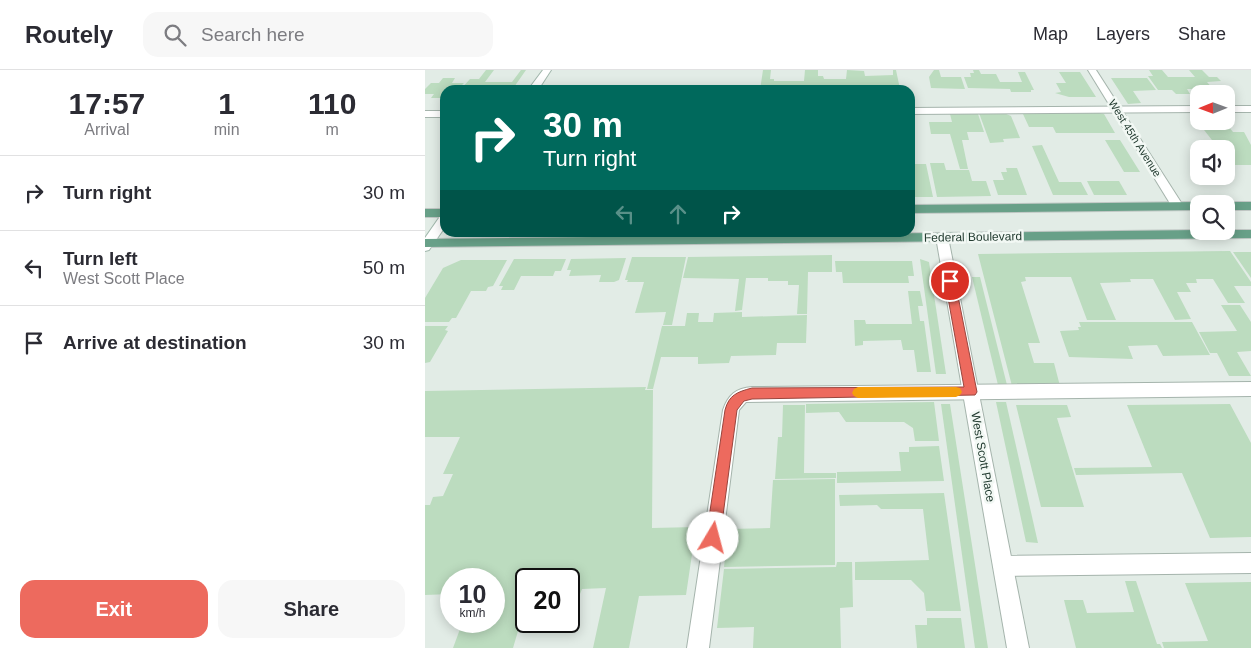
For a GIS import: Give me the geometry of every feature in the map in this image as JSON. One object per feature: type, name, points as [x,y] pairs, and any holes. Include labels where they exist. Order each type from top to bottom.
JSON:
[{"type":"main road","points":[[915,209],[1190,206]]},
{"type":"main road","points":[[1235,206],[1251,206]]},
{"type":"main road","points":[[425,213],[440,213]]},
{"type":"main road","name":"Federal Boulevard","points":[[426,244],[1251,234]]},
{"type":"street","points":[[536,85],[547,70]]},
{"type":"street","name":"West 45th Avenue","points":[[1092,70],[1178,207]]},
{"type":"street","points":[[915,111],[1190,109]]},
{"type":"street","points":[[1235,109],[1251,109]]},
{"type":"street","points":[[425,114],[440,114]]},
{"type":"street","points":[[426,244],[440,225]]},
{"type":"street","name":"West Scott Place","points":[[942,237],[1018,648]]},
{"type":"street","points":[[698,648],[731,410],[736,400],[746,394],[1251,389]]},
{"type":"street","points":[[1003,566],[1251,563]]},
{"type":"green space","points":[[486,70],[494,70],[485,82],[512,82],[521,70],[526,70],[516,85],[465,85],[470,79],[479,79]]},
{"type":"green space","points":[[763,70],[771,70],[770,79],[774,79],[774,81],[804,81],[805,70],[818,70],[818,76],[823,76],[824,79],[846,79],[847,70],[864,71],[865,76],[893,75],[893,70],[896,70],[899,85],[761,85]]},
{"type":"green space","points":[[934,70],[939,70],[941,77],[961,77],[965,89],[931,88],[929,77]]},
{"type":"green space","points":[[973,70],[979,70],[981,74],[996,74],[1000,82],[1022,82],[1018,72],[1025,72],[1034,90],[1031,90],[1031,92],[1011,92],[1010,89],[968,88],[964,77],[971,77],[970,73],[974,73]]},
{"type":"green space","points":[[1149,70],[1162,70],[1168,77],[1195,77],[1189,70],[1202,70],[1209,77],[1217,77],[1221,81],[1207,82],[1210,85],[1190,85],[1190,89],[1187,89],[1190,94],[1176,94],[1172,90],[1158,90],[1148,76],[1153,76]]},
{"type":"green space","points":[[1059,72],[1080,72],[1096,97],[1069,97],[1055,93],[1061,92],[1056,83],[1066,83]]},
{"type":"green space","points":[[443,78],[455,78],[452,83],[464,83],[462,85],[440,85],[440,98],[431,98],[434,94],[425,94],[425,89],[431,83],[439,83]]},
{"type":"green space","points":[[1111,78],[1147,78],[1156,90],[1133,91],[1141,103],[1128,104]]},
{"type":"green space","points":[[979,113],[1004,113],[1011,116],[1020,138],[1003,139],[1004,142],[990,143]]},
{"type":"green space","points":[[950,114],[978,114],[984,132],[967,132],[969,140],[962,140],[968,169],[960,169],[950,134],[931,134],[929,122],[952,122]]},
{"type":"green space","points":[[1023,114],[1104,114],[1115,133],[1056,133],[1053,127],[1029,127]]},
{"type":"green space","points":[[1204,130],[1244,132],[1251,145],[1251,165],[1235,165],[1235,140],[1212,140]]},
{"type":"green space","points":[[1105,140],[1120,140],[1140,172],[1124,172]]},
{"type":"green space","points":[[1042,145],[1059,182],[1081,182],[1088,195],[1053,195],[1032,146]]},
{"type":"green space","points":[[930,163],[944,163],[946,170],[969,170],[972,181],[986,181],[991,196],[937,197]]},
{"type":"green space","points":[[915,164],[926,164],[933,197],[915,197]]},
{"type":"green space","points":[[1006,168],[1017,168],[1027,195],[998,195],[993,180],[1004,180],[1001,172],[1007,172]]},
{"type":"green space","points":[[1087,181],[1119,181],[1127,195],[1094,195]]},
{"type":"green space","points":[[1230,251],[1251,282],[1251,286],[1234,286],[1245,303],[1228,303],[1213,279],[1196,279],[1197,283],[1186,283],[1191,292],[1177,292],[1191,319],[1175,320],[1153,279],[1130,279],[1131,282],[1100,283],[1116,320],[1087,320],[1071,277],[1025,277],[1026,281],[1021,282],[1040,343],[1028,343],[1034,363],[1054,363],[1060,386],[1012,386],[978,254]]},
{"type":"green space","points":[[1233,252],[1251,252],[1251,278]]},
{"type":"green space","points":[[832,255],[832,272],[808,272],[807,314],[797,314],[799,285],[788,285],[788,281],[768,281],[768,278],[746,278],[742,310],[735,311],[739,279],[683,278],[688,257]]},
{"type":"green space","points":[[632,257],[686,257],[672,325],[663,325],[666,312],[635,313],[644,282],[627,282],[628,280],[625,280]]},
{"type":"green space","points":[[626,258],[619,280],[614,282],[599,282],[601,275],[569,276],[571,270],[567,270],[571,259]]},
{"type":"green space","points":[[514,259],[566,259],[561,271],[555,271],[553,276],[521,276],[514,290],[501,290],[503,286],[499,286]]},
{"type":"green space","points":[[920,259],[929,262],[946,374],[936,374]]},
{"type":"green space","points":[[461,260],[507,260],[493,286],[488,287],[486,291],[471,291],[456,318],[452,318],[449,322],[425,322],[425,298],[443,268]]},
{"type":"green space","points":[[835,261],[912,261],[914,276],[908,276],[909,283],[843,283],[842,272],[836,272]]},
{"type":"green space","points":[[972,277],[980,277],[1007,385],[998,385]]},
{"type":"green space","points":[[908,291],[920,291],[923,306],[918,306],[920,321],[924,321],[931,372],[917,372],[914,350],[903,350],[901,340],[863,341],[863,345],[855,346],[854,320],[865,320],[866,324],[912,324]]},
{"type":"green space","points":[[1221,305],[1240,305],[1251,322],[1251,351],[1237,352],[1251,376],[1229,376],[1217,353],[1210,353],[1199,332],[1237,331]]},
{"type":"green space","points":[[742,312],[742,317],[807,315],[806,343],[777,343],[776,355],[731,356],[729,363],[698,364],[698,357],[661,357],[653,389],[647,389],[662,326],[685,326],[687,313],[699,313],[698,322],[713,322],[714,313]]},
{"type":"green space","points":[[1079,322],[1192,322],[1210,355],[1163,356],[1157,345],[1128,346],[1133,359],[1069,357],[1060,331],[1079,330],[1078,327],[1081,327]]},
{"type":"green space","points":[[425,326],[448,326],[445,330],[448,331],[430,362],[425,363]]},
{"type":"green space","points":[[646,387],[645,390],[653,390],[652,528],[696,527],[686,595],[639,596],[629,648],[593,648],[606,588],[582,589],[580,594],[580,568],[515,568],[515,633],[517,633],[513,648],[453,648],[459,633],[505,633],[505,568],[440,568],[440,594],[425,595],[425,505],[430,505],[433,497],[443,496],[453,474],[443,474],[460,437],[425,437],[425,391]]},
{"type":"green space","points":[[934,402],[939,441],[915,441],[913,428],[904,422],[846,422],[839,412],[806,413],[806,404]]},
{"type":"green space","points":[[996,402],[1006,402],[1038,543],[1026,542]]},
{"type":"green space","points":[[941,404],[950,404],[988,648],[975,648]]},
{"type":"green space","points":[[1230,404],[1251,443],[1251,537],[1210,538],[1182,473],[1076,475],[1074,468],[1152,467],[1127,405]]},
{"type":"green space","points":[[783,405],[805,405],[804,473],[836,473],[836,478],[775,479],[778,437],[782,437]]},
{"type":"green space","points":[[1016,405],[1067,405],[1071,417],[1057,418],[1084,507],[1041,507]]},
{"type":"green space","points":[[939,446],[944,481],[837,483],[837,472],[901,471],[899,452],[909,452],[909,447]]},
{"type":"green space","points":[[835,479],[835,565],[724,567],[728,529],[770,528],[773,480]]},
{"type":"green space","points":[[944,493],[961,611],[926,611],[924,593],[911,580],[855,580],[855,562],[929,560],[923,509],[881,509],[877,505],[840,506],[839,495]]},
{"type":"green space","points":[[837,562],[852,562],[853,607],[840,608],[841,648],[753,648],[754,627],[717,628],[724,569],[836,567]]},
{"type":"green space","points":[[1125,581],[1136,581],[1157,644],[1160,644],[1162,648],[1076,648],[1064,600],[1083,600],[1087,613],[1134,612]]},
{"type":"green space","points":[[1251,582],[1251,648],[1164,648],[1162,642],[1208,641],[1185,583]]},
{"type":"green space","points":[[927,618],[961,618],[965,648],[917,648],[915,625],[927,625]]},
{"type":"slow traffic","points":[[858,393],[956,392]]},
{"type":"route","points":[[713,538],[731,410],[740,396],[746,394],[971,392],[950,281]]}]
